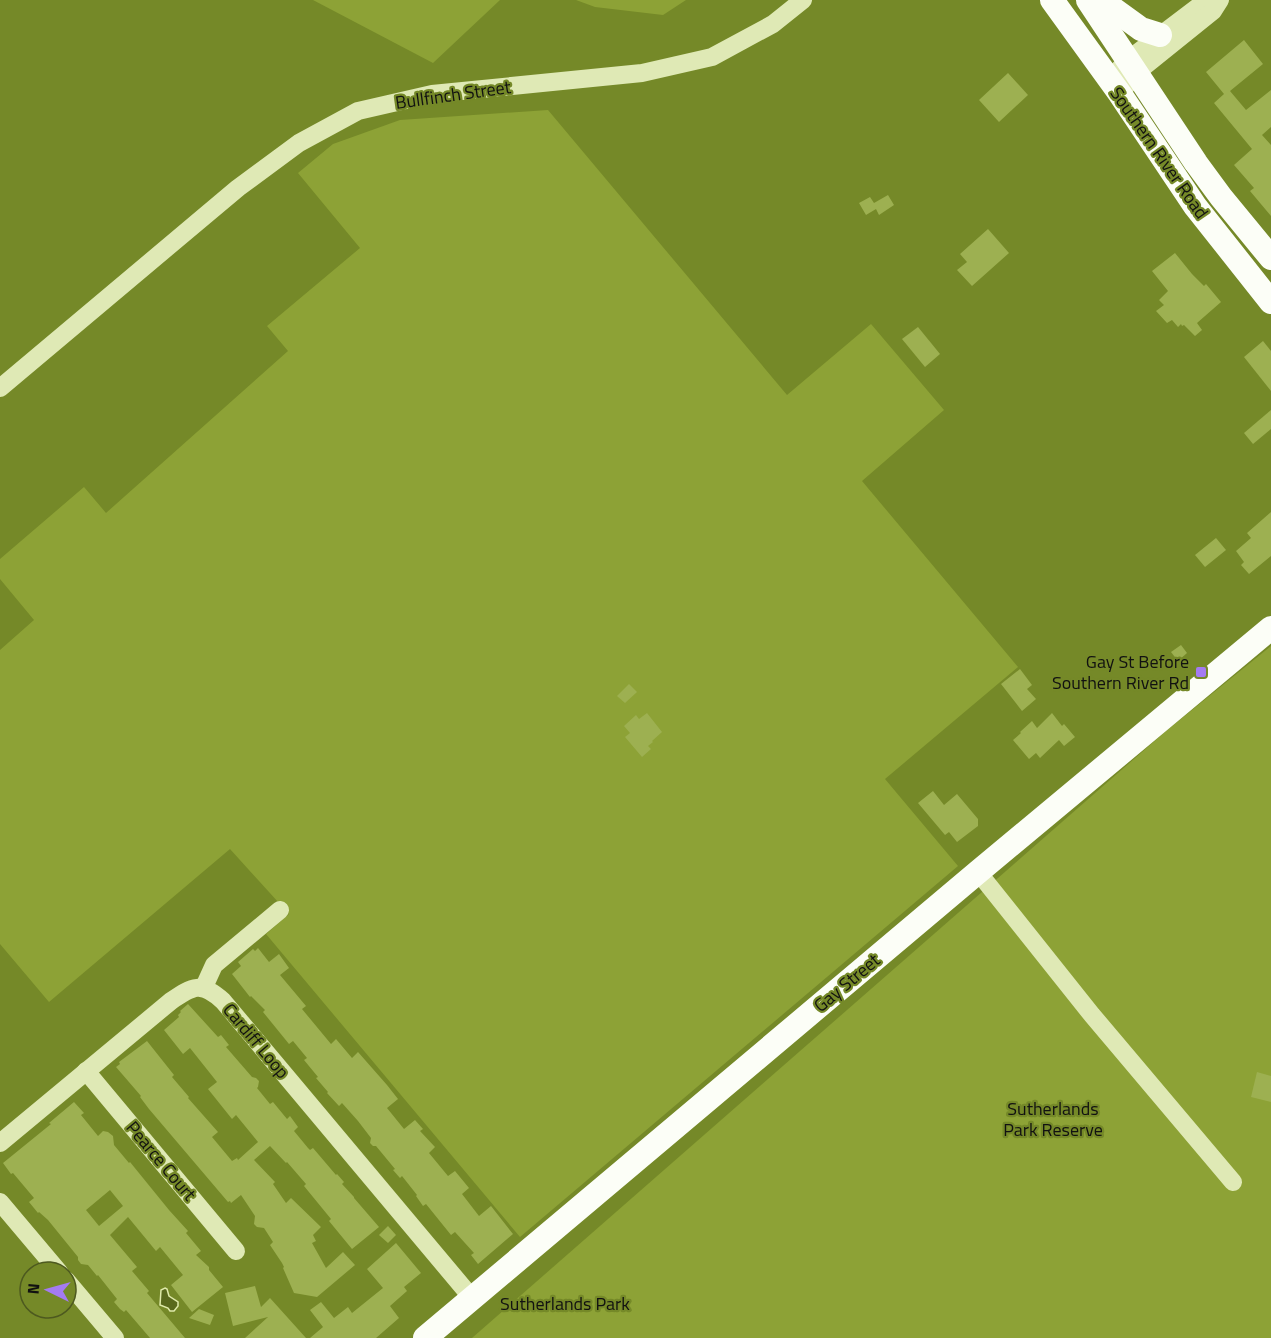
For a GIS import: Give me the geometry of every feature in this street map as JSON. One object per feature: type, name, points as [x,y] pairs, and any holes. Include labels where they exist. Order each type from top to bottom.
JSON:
[{"type":"main road","points":[[1045,0],[1083,44]]},
{"type":"main road","name":"Southern River Road","points":[[1052,0],[1195,206],[1271,302]]},
{"type":"main road","name":"Southern River Road","points":[[1088,0],[1208,180],[1271,258]]},
{"type":"main road","points":[[1101,0],[1141,29],[1160,35]]},
{"type":"main road","name":"Gay Street","points":[[424,1338],[1271,628]]},
{"type":"street","name":"Bullfinch Street","points":[[0,388],[238,188],[299,143],[358,111],[432,94],[642,73],[712,57],[773,24],[803,0]]},
{"type":"street","points":[[1114,87],[1160,35],[1207,0]]},
{"type":"street","points":[[1132,66],[1213,12],[1220,0]]},
{"type":"street","points":[[978,872],[1092,1015],[1233,1182]]},
{"type":"street","points":[[0,1143],[171,1001],[189,989],[204,987],[214,965],[280,910]]},
{"type":"street","name":"Cardiff Loop","points":[[204,987],[223,1001],[472,1298]]},
{"type":"street","name":"Pearce Court","points":[[86,1071],[236,1251]]},
{"type":"street","points":[[0,1202],[49,1260]]},
{"type":"street","points":[[78,1294],[115,1338]]},
{"type":"green space","points":[[313,0],[500,0],[433,63]]},
{"type":"green space","points":[[576,0],[686,0],[663,15],[595,7]]},
{"type":"green space","points":[[548,110],[787,395],[871,324],[944,410],[862,481],[1018,667],[885,779],[958,866],[520,1237],[266,934],[289,914],[230,849],[49,1002],[0,944],[0,650],[34,620],[0,579],[0,559],[84,487],[106,513],[288,351],[267,326],[360,248],[298,173],[333,144],[400,120]]},
{"type":"green space","name":"Sutherlands Park Reserve","points":[[1271,646],[1271,1338],[472,1338],[1166,731]]},
{"type":"shaded area","points":[[165,1288],[169,1296],[178,1302],[174,1311],[160,1305],[161,1290]]},
{"type":"building","points":[[1244,40],[1263,64],[1230,91],[1246,110],[1271,90],[1271,127],[1262,135],[1271,145],[1271,216],[1250,191],[1254,188],[1234,165],[1252,149],[1214,103],[1224,94],[1206,72]]},
{"type":"building","points":[[1008,73],[1028,95],[999,122],[979,100]]},
{"type":"building","points":[[888,195],[894,205],[879,215],[876,209],[866,215],[859,203],[870,197],[874,203]]},
{"type":"building","points":[[988,229],[1009,253],[972,286],[957,270],[967,262],[960,254]]},
{"type":"building","points":[[1175,253],[1192,274],[1204,286],[1206,284],[1221,302],[1197,323],[1202,330],[1195,336],[1184,325],[1181,324],[1178,327],[1172,320],[1167,323],[1156,311],[1164,305],[1159,300],[1168,291],[1152,271]]},
{"type":"building","points":[[918,327],[940,354],[925,367],[902,339]]},
{"type":"building","points":[[1263,341],[1271,351],[1271,391],[1244,357]]},
{"type":"building","points":[[1271,410],[1271,429],[1253,444],[1244,433]]},
{"type":"building","points":[[1271,512],[1271,556],[1249,574],[1241,565],[1244,562],[1236,551],[1251,538],[1247,533]]},
{"type":"building","points":[[1216,538],[1226,550],[1205,567],[1195,555]]},
{"type":"building","points":[[1181,645],[1187,653],[1178,661],[1171,652]]},
{"type":"building","points":[[1020,669],[1032,685],[1027,689],[1036,699],[1022,711],[1001,684]]},
{"type":"building","points":[[629,684],[637,692],[625,703],[617,696]]},
{"type":"building","points":[[647,713],[662,732],[648,746],[651,749],[642,757],[625,737],[630,733],[624,726],[636,715],[639,719]]},
{"type":"building","points":[[1052,713],[1075,737],[1064,746],[1059,740],[1040,758],[1036,753],[1029,759],[1013,740],[1032,721],[1037,728]]},
{"type":"building","points":[[933,791],[944,805],[957,794],[978,819],[978,826],[957,842],[949,832],[945,835],[918,803]]},
{"type":"building","points":[[258,948],[269,962],[279,954],[289,968],[280,975],[306,1006],[302,1009],[331,1044],[336,1039],[352,1058],[358,1052],[387,1085],[398,1099],[387,1108],[404,1129],[415,1120],[423,1129],[420,1131],[435,1147],[429,1153],[448,1176],[455,1171],[469,1188],[462,1194],[479,1216],[491,1206],[513,1234],[478,1264],[471,1255],[474,1253],[455,1232],[451,1235],[426,1204],[423,1206],[402,1176],[400,1178],[376,1146],[370,1143],[371,1138],[358,1121],[342,1103],[339,1106],[327,1093],[304,1060],[307,1058],[293,1041],[289,1044],[263,1012],[265,1010],[250,997],[232,974],[241,966],[238,962],[253,949],[255,951]]},
{"type":"building","points":[[188,1004],[218,1037],[221,1035],[229,1045],[226,1047],[252,1077],[259,1081],[257,1088],[270,1104],[273,1102],[287,1119],[290,1116],[298,1127],[294,1131],[310,1150],[313,1148],[337,1174],[344,1182],[342,1184],[379,1227],[352,1249],[304,1186],[306,1184],[270,1146],[254,1160],[275,1182],[273,1184],[286,1203],[291,1198],[321,1227],[313,1235],[316,1241],[312,1243],[326,1268],[343,1252],[355,1265],[317,1297],[294,1293],[282,1263],[270,1245],[273,1242],[264,1228],[254,1224],[255,1216],[241,1195],[231,1203],[228,1202],[116,1067],[120,1064],[119,1062],[147,1041],[174,1075],[172,1077],[188,1098],[218,1132],[212,1137],[232,1161],[237,1158],[238,1160],[258,1142],[236,1115],[232,1119],[208,1089],[217,1082],[190,1048],[183,1054],[164,1030],[179,1017],[180,1011]]},
{"type":"building","points":[[1257,1072],[1271,1076],[1271,1102],[1251,1097]]},
{"type":"building","points":[[74,1102],[84,1113],[81,1115],[98,1136],[103,1131],[113,1136],[114,1145],[188,1231],[186,1233],[201,1251],[196,1255],[209,1267],[223,1287],[192,1312],[171,1285],[183,1275],[160,1247],[156,1251],[128,1217],[110,1235],[137,1267],[132,1271],[149,1291],[147,1293],[185,1338],[150,1338],[126,1310],[124,1312],[114,1302],[117,1299],[98,1275],[88,1265],[81,1264],[78,1257],[48,1220],[38,1213],[29,1202],[34,1198],[3,1163],[51,1124],[49,1123]],"holes":[[[110,1190],[123,1206],[99,1226],[86,1210]]]},
{"type":"building","points":[[388,1226],[396,1235],[388,1243],[379,1235]]},
{"type":"building","points":[[396,1243],[421,1273],[404,1287],[407,1291],[390,1306],[399,1318],[376,1338],[310,1338],[323,1327],[310,1310],[321,1302],[334,1318],[348,1307],[352,1313],[383,1288],[367,1269]]},
{"type":"building","points":[[255,1286],[261,1307],[270,1298],[306,1338],[245,1338],[268,1317],[233,1326],[225,1293]]},
{"type":"building","points":[[199,1309],[214,1315],[210,1325],[189,1318]]},
{"type":"place","name":"Gay St Before Southern River Rd","points":[[1201,672]]},
{"type":"park label","name":"Sutherlands Park","points":[[565,1304]]}]
